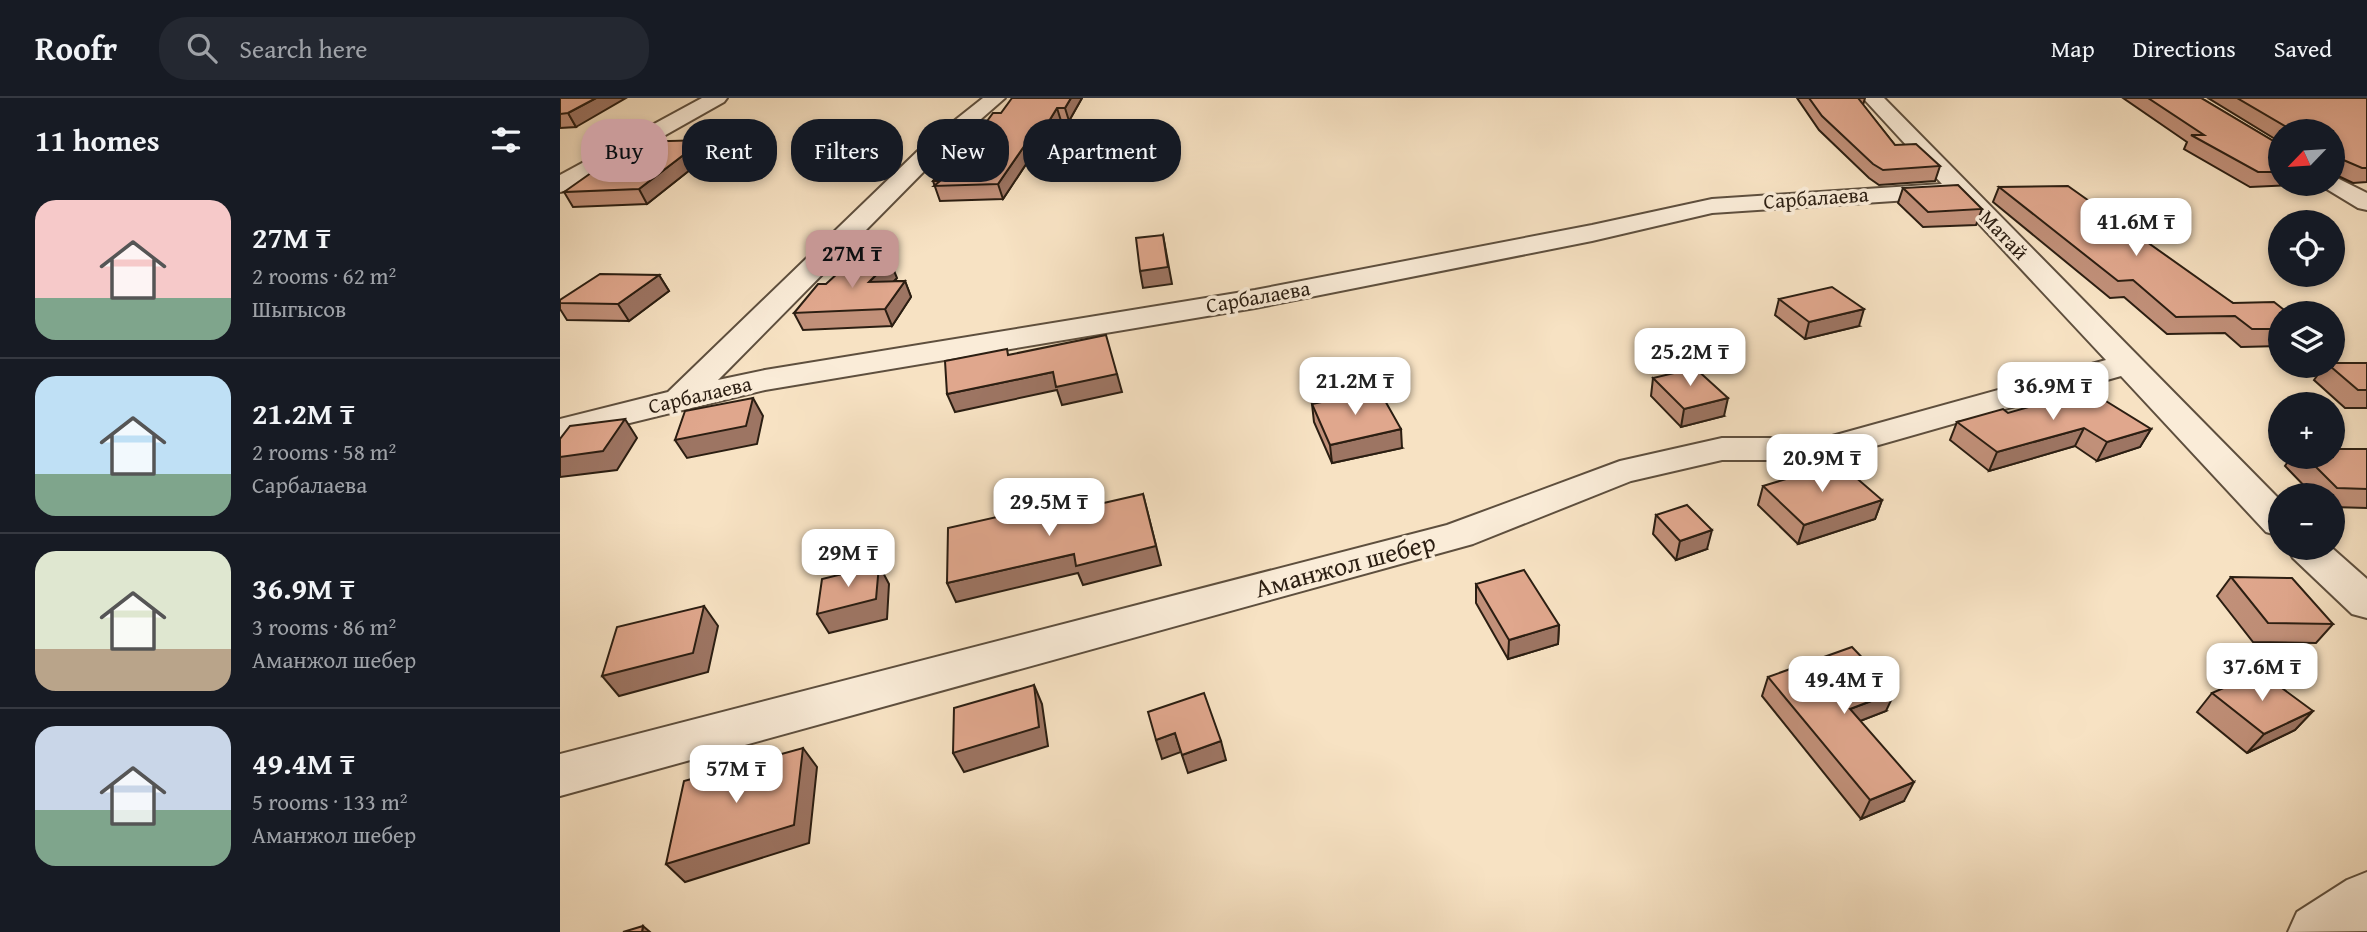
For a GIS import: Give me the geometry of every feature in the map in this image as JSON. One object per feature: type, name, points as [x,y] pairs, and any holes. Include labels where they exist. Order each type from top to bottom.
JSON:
[{"type":"street","points":[[560,185],[717,98]]},
{"type":"street","points":[[678,399],[736,346],[933,149],[995,98]]},
{"type":"street","name":"Матай","points":[[1873,98],[2268,510]]},
{"type":"street","name":"Сарбалаева","points":[[560,430],[678,399],[765,380],[1255,299],[1592,233],[1712,206],[1960,189]]},
{"type":"street","points":[[2345,190],[2367,203]]},
{"type":"street","name":"Аманжол шебер","points":[[560,775],[1459,535],[1620,472],[1722,449],[1826,449],[2128,364]]},
{"type":"street","points":[[2320,560],[2367,603]]},
{"type":"street","points":[[2317,932],[2367,899]]},
{"type":"building","points":[[560,98],[596,98],[568,113],[560,114]]},
{"type":"building","points":[[1012,98],[1071,98],[1065,108],[1057,108],[1050,119],[1023,119],[1023,148],[1009,168],[1009,119],[989,119],[993,113],[1001,113]]},
{"type":"building","points":[[1809,98],[1858,98],[1895,145],[1916,144],[1940,166],[1883,170],[1873,164],[1822,116]]},
{"type":"building","points":[[2148,98],[2201,98],[2268,138],[2268,172],[2258,172],[2191,135],[2204,135]]},
{"type":"building","points":[[2237,98],[2367,98],[2367,168],[2345,161],[2345,119],[2273,119]]},
{"type":"building","points":[[668,141],[682,141],[682,156],[668,167]]},
{"type":"building","points":[[581,180],[648,182],[639,189],[564,192]]},
{"type":"building","points":[[939,182],[999,182],[998,184],[934,186]]},
{"type":"building","points":[[1958,185],[1982,209],[1928,212],[1903,188]]},
{"type":"building","points":[[2068,186],[2233,303],[2268,302],[2268,329],[2252,329],[2235,316],[2176,317],[2133,280],[2118,281],[1999,187]]},
{"type":"building","points":[[1163,235],[1168,267],[1140,271],[1136,238]]},
{"type":"building","points":[[851,261],[890,261],[869,282],[905,281],[885,309],[794,313],[818,284],[826,284]]},
{"type":"building","points":[[600,274],[659,275],[618,304],[560,303],[560,300]]},
{"type":"building","points":[[1832,287],[1864,309],[1809,322],[1779,299]]},
{"type":"building","points":[[1106,335],[1117,374],[1056,387],[1053,372],[947,394],[945,361],[1007,349],[1008,355]]},
{"type":"building","points":[[2345,363],[2367,363],[2367,390],[2358,390],[2344,378]]},
{"type":"building","points":[[1695,368],[1728,398],[1684,409],[1653,378]]},
{"type":"building","points":[[1379,390],[1401,429],[1330,445],[1312,404]]},
{"type":"building","points":[[2088,390],[2151,429],[2107,442],[2084,428],[1997,452],[1957,422],[2003,409],[2008,413]]},
{"type":"building","points":[[753,398],[746,426],[675,440],[685,411]]},
{"type":"building","points":[[625,419],[603,451],[560,457],[560,439],[570,426]]},
{"type":"building","points":[[2345,449],[2367,449],[2367,489],[2345,488],[2345,483],[2332,483],[2318,469],[2345,469]]},
{"type":"building","points":[[1839,463],[1882,500],[1804,525],[1763,486]]},
{"type":"building","points":[[1143,494],[1156,546],[1076,566],[1074,554],[947,583],[948,528],[1024,511],[1025,521]]},
{"type":"building","points":[[1687,505],[1712,530],[1680,541],[1656,515]]},
{"type":"building","points":[[879,565],[876,599],[817,614],[822,579]]},
{"type":"building","points":[[1524,570],[1559,625],[1509,640],[1476,584]]},
{"type":"building","points":[[2231,577],[2292,578],[2333,624],[2268,623]]},
{"type":"building","points":[[704,606],[693,653],[602,676],[617,627]]},
{"type":"building","points":[[1852,647],[1895,692],[1850,709],[1914,782],[1870,800],[1768,677]]},
{"type":"building","points":[[2260,672],[2313,711],[2264,734],[2212,693]]},
{"type":"building","points":[[1034,685],[1039,727],[953,753],[954,708]]},
{"type":"building","points":[[1204,693],[1221,741],[1182,755],[1175,733],[1156,740],[1148,712]]},
{"type":"building","points":[[803,748],[794,825],[666,864],[684,781]]},
{"type":"building","points":[[643,926],[642,932],[623,932]]}]
